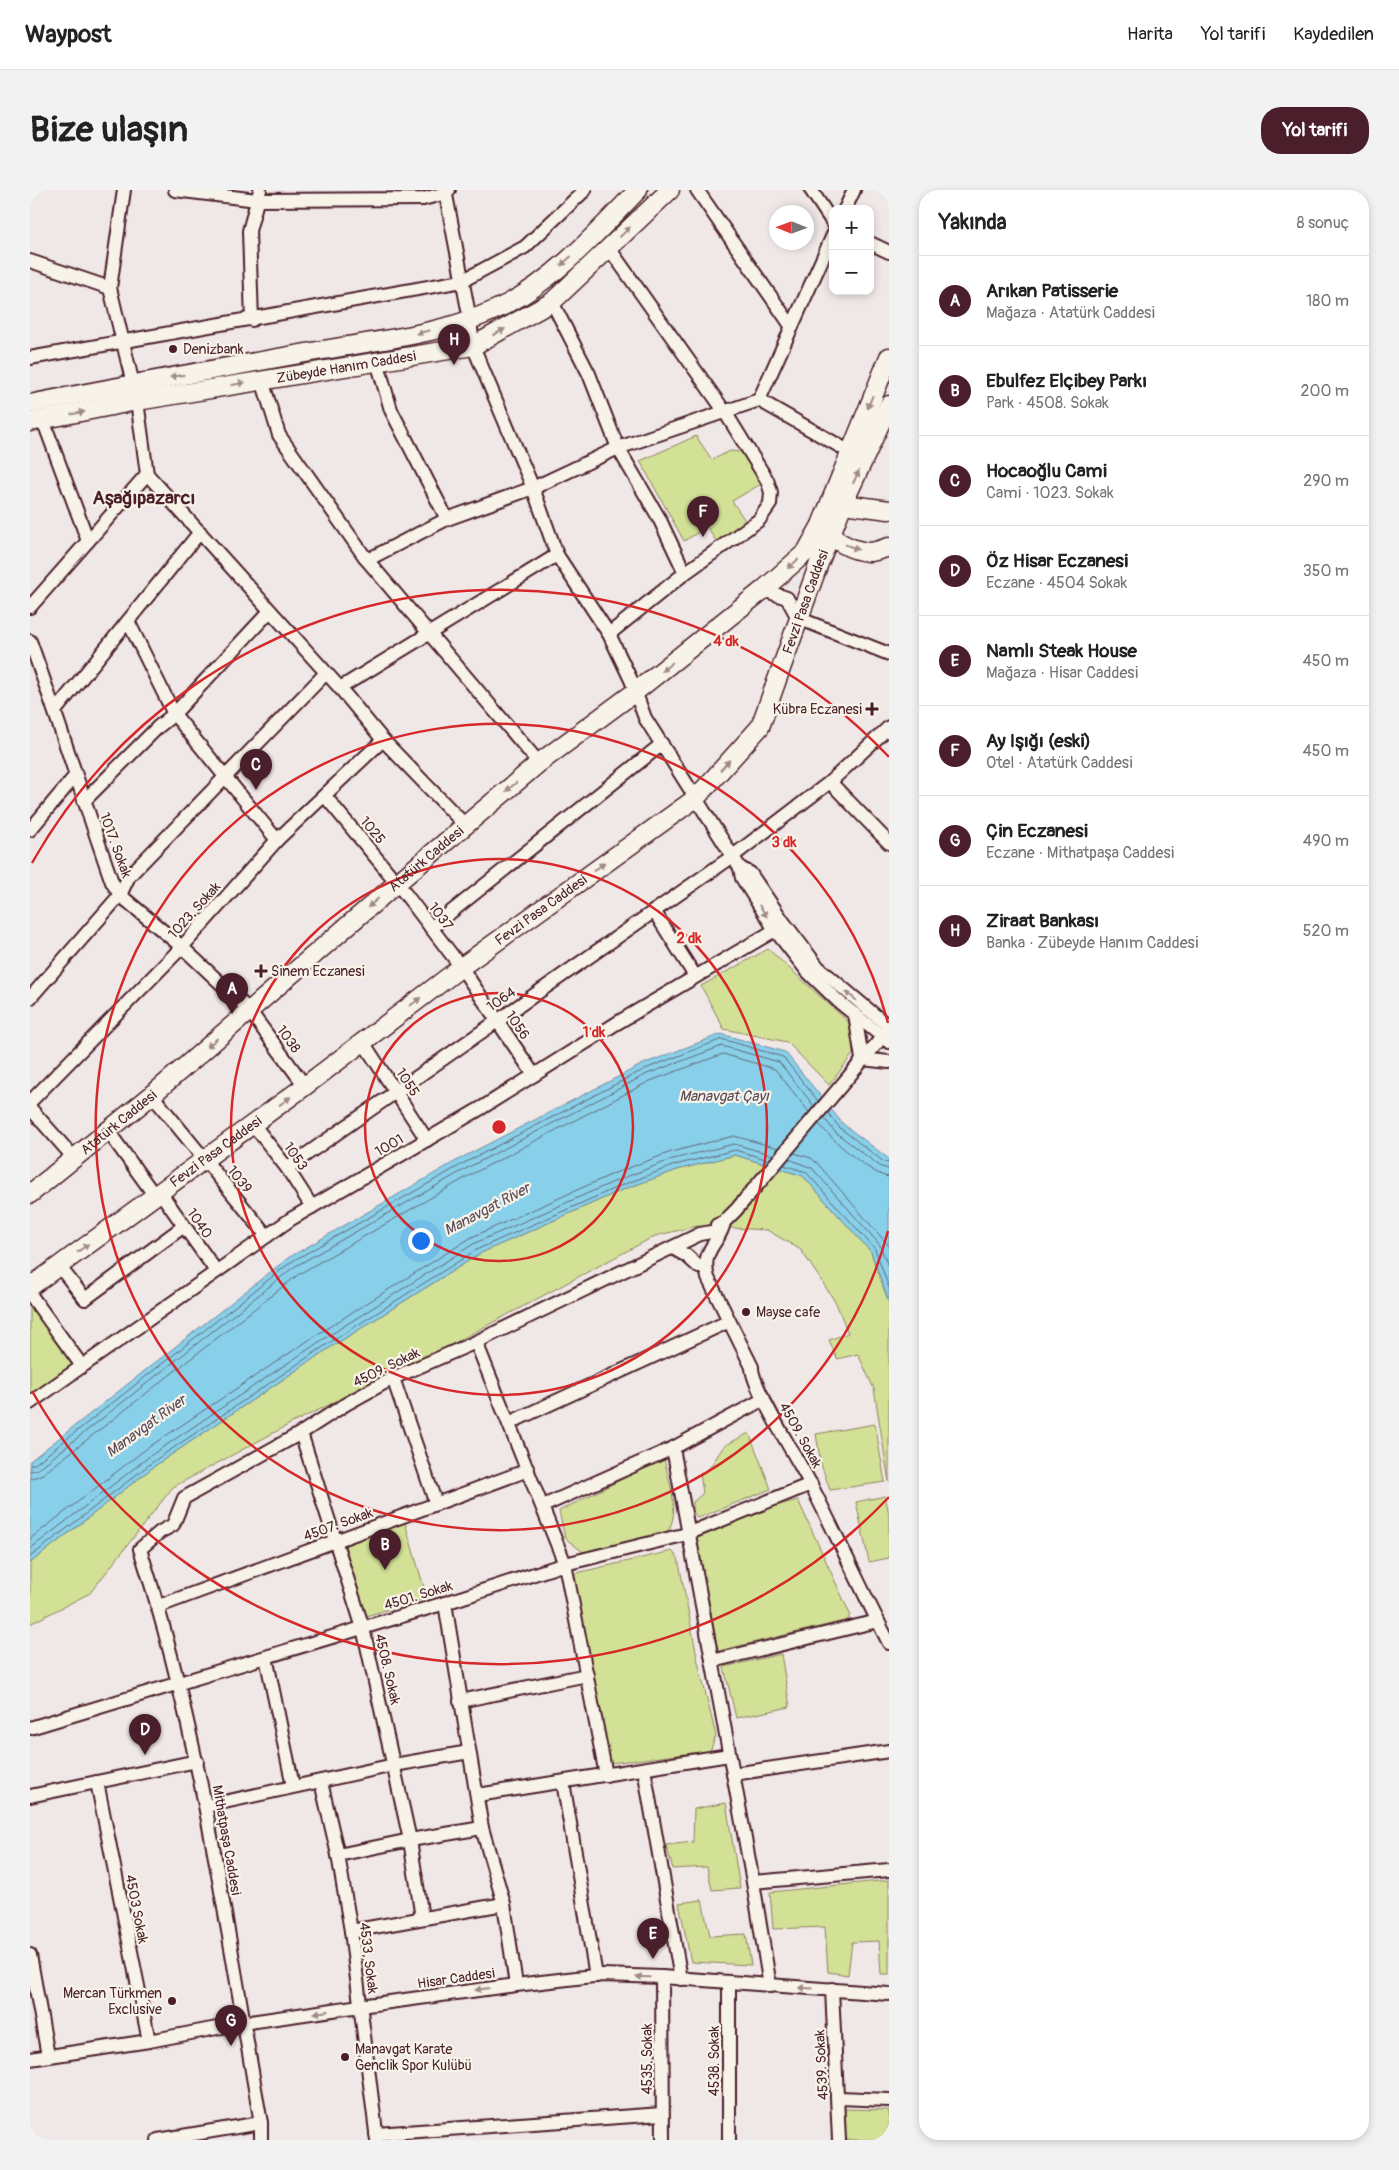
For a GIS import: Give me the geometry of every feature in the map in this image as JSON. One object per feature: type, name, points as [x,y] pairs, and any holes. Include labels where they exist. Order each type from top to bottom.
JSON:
[{"type":"street","points":[[124,190],[110,288],[134,383],[146,474],[200,532],[325,674],[340,688],[384,740],[465,825]]},
{"type":"street","points":[[175,190],[258,195],[424,199],[447,191],[473,346],[533,488],[557,555],[609,634],[645,718],[733,856],[740,868],[742,878],[775,930],[817,982],[855,1014],[887,1034]]},
{"type":"street","points":[[30,358],[252,320],[462,281],[525,247],[585,190]]},
{"type":"street","name":"Zübeyde Hanım Caddesi","points":[[30,404],[134,383],[407,335],[470,320],[508,304],[543,281],[590,239],[638,190]]},
{"type":"street","name":"Zübeyde Hanım Caddesi","points":[[37,421],[137,401],[473,346],[552,302],[670,190]]},
{"type":"street","points":[[697,190],[792,327]]},
{"type":"street","points":[[811,190],[829,217]]},
{"type":"street","points":[[847,205],[854,190]]},
{"type":"street","points":[[252,320],[249,231],[258,195]]},
{"type":"street","points":[[367,560],[447,519],[533,488],[618,448],[759,400],[829,244]]},
{"type":"street","points":[[874,246],[889,252]]},
{"type":"street","points":[[609,248],[725,412],[767,480],[771,492],[770,504],[759,520],[685,573],[609,634]]},
{"type":"street","points":[[30,262],[110,288]]},
{"type":"street","points":[[552,302],[589,374],[618,448],[659,518],[685,573]]},
{"type":"street","name":"Fevzi Pasa Caddesi","points":[[837,501],[850,452],[889,357]]},
{"type":"street","points":[[377,361],[390,410],[447,519]]},
{"type":"street","points":[[262,380],[278,435],[367,560],[539,763]]},
{"type":"street","points":[[759,400],[850,452]]},
{"type":"street","name":"Fevzi Pasa Caddesi","points":[[30,1287],[305,1086],[460,967],[696,798],[760,727],[798,618],[825,531],[837,501],[889,405]]},
{"type":"street","points":[[37,421],[88,541]]},
{"type":"street","points":[[30,607],[146,474]]},
{"type":"street","points":[[837,501],[889,510]]},
{"type":"street","points":[[825,531],[853,548],[870,552],[889,547]]},
{"type":"street","name":"Atatürk Caddesi","points":[[30,1194],[152,1094],[539,763],[635,692],[763,590],[806,552],[825,531]]},
{"type":"street","points":[[56,711],[200,532]]},
{"type":"street","points":[[340,688],[557,555]]},
{"type":"street","points":[[763,590],[787,598],[798,618],[889,654]]},
{"type":"street","points":[[84,801],[158,727],[174,714],[270,611]]},
{"type":"street","points":[[128,621],[174,714],[277,840]]},
{"type":"street","name":"1017. Sokak","points":[[30,641],[56,711],[75,776],[112,882],[120,895],[182,947],[249,1010]]},
{"type":"street","points":[[33,990],[120,895],[130,876],[325,674]]},
{"type":"street","name":"1064","points":[[287,1168],[733,856],[830,782],[889,727]]},
{"type":"street","name":"1023. Sokak","points":[[30,1102],[182,947],[277,840],[384,740]]},
{"type":"street","points":[[431,928],[662,744]]},
{"type":"street","points":[[30,830],[75,776]]},
{"type":"street","points":[[830,782],[889,844]]},
{"type":"street","name":"1025","points":[[325,796],[397,883]]},
{"type":"street","points":[[740,868],[750,873],[782,920],[818,967],[887,1034]]},
{"type":"street","name":"1037","points":[[397,883],[460,967]]},
{"type":"street","points":[[654,911],[695,976]]},
{"type":"street","name":"1001","points":[[30,1403],[267,1236],[312,1207],[427,1140],[695,976],[775,930]]},
{"type":"street","name":"1056","points":[[460,967],[534,1075]]},
{"type":"street","name":"1038","points":[[249,1010],[305,1086]]},
{"type":"street","points":[[855,1014],[859,1064]]},
{"type":"street","points":[[724,1222],[859,1064],[887,1034]]},
{"type":"street","name":"1055","points":[[363,1042],[427,1140]]},
{"type":"street","points":[[859,1064],[889,1062]]},
{"type":"street","name":"1039","points":[[152,1094],[267,1236]]},
{"type":"street","points":[[30,1108],[74,1158]]},
{"type":"street","name":"1053","points":[[253,1124],[287,1168],[312,1207]]},
{"type":"street","name":"1040","points":[[108,1131],[184,1226],[216,1272]]},
{"type":"street","name":"4509. Sokak","points":[[140,1549],[160,1532],[174,1525],[184,1498],[301,1433],[346,1404],[393,1378],[476,1342],[700,1234],[711,1232],[718,1223],[724,1222],[723,1228],[710,1247],[706,1273],[752,1367],[751,1373]]},
{"type":"street","points":[[59,1266],[85,1299],[184,1226]]},
{"type":"street","points":[[699,1268],[704,1246],[711,1232]]},
{"type":"street","points":[[673,1248],[687,1256],[699,1268]]},
{"type":"street","name":"4509. Sokak","points":[[699,1268],[703,1283],[723,1324],[746,1369],[751,1373],[811,1484],[889,1643]]},
{"type":"street","points":[[30,1294],[82,1366]]},
{"type":"street","points":[[509,1423],[723,1324]]},
{"type":"street","points":[[476,1342],[565,1564],[606,1776]]},
{"type":"street","points":[[393,1378],[436,1504]]},
{"type":"street","points":[[543,1506],[673,1448],[764,1399]]},
{"type":"street","name":"4508. Sokak","points":[[301,1433],[363,1628],[410,1840],[422,1918]]},
{"type":"street","points":[[673,1448],[687,1534],[753,1882],[770,1986]]},
{"type":"street","name":"4507. Sokak","points":[[159,1606],[528,1470]]},
{"type":"street","name":"4501. Sokak","points":[[30,1728],[445,1603],[565,1564],[687,1534],[811,1484]]},
{"type":"street","name":"Mithatpaşa Caddesi","points":[[140,1549],[159,1606],[197,1762],[261,2123],[261,2140]]},
{"type":"street","points":[[445,1603],[482,1828],[504,1904],[516,1984]]},
{"type":"street","points":[[712,1661],[878,1621]]},
{"type":"street","points":[[266,1657],[293,1786]]},
{"type":"street","points":[[460,1701],[586,1675]]},
{"type":"street","points":[[733,1774],[889,1751]]},
{"type":"street","points":[[206,1806],[394,1765],[469,1752]]},
{"type":"street","points":[[478,1795],[730,1755]]},
{"type":"street","points":[[30,1796],[197,1762]]},
{"type":"street","points":[[644,1769],[681,1979]]},
{"type":"street","name":"4503 Sokak","points":[[97,1782],[149,2041]]},
{"type":"street","name":"4533, Sokak","points":[[321,1782],[338,1855],[351,1931],[376,2137]]},
{"type":"street","points":[[562,1782],[596,1976]]},
{"type":"street","points":[[338,1855],[482,1828]]},
{"type":"street","points":[[753,1882],[889,1870]]},
{"type":"street","points":[[351,1931],[504,1904]]},
{"type":"street","points":[[30,1955],[48,2056]]},
{"type":"street","name":"Hisar Caddesi","points":[[30,2059],[149,2041],[243,2023],[516,1984],[596,1976],[662,1977],[889,1994]]},
{"type":"street","name":"4535. Sokak","points":[[662,1977],[662,2140]]},
{"type":"street","name":"4538. Sokak","points":[[729,1982],[729,2140]]},
{"type":"street","name":"4539. Sokak","points":[[832,1989],[839,2098],[839,2140]]},
{"type":"street","points":[[839,2098],[889,2100]]},
{"type":"street","points":[[376,2137],[662,2114]]},
{"type":"street","points":[[161,2140],[261,2123]]},
{"type":"green space","points":[[696,436],[712,460],[730,451],[743,452],[761,484],[732,501],[746,522],[716,541],[707,527],[684,541],[640,461]]},
{"type":"green space","points":[[768,949],[852,1025],[853,1054],[829,1085],[787,1042],[724,1029],[701,986]]},
{"type":"green space","points":[[735,1155],[803,1176],[871,1252],[889,1303],[889,1482],[874,1389],[858,1354],[837,1359],[829,1340],[848,1333],[836,1303],[801,1250],[767,1230],[697,1226],[655,1236],[443,1349],[292,1423],[173,1487],[90,1593],[30,1624],[30,1563],[156,1465],[328,1349],[481,1253],[622,1190],[677,1170]]},
{"type":"green space","points":[[30,1302],[75,1365],[30,1398]]},
{"type":"green space","points":[[875,1424],[885,1482],[830,1490],[821,1464],[816,1434]]},
{"type":"green space","points":[[749,1433],[771,1489],[698,1518],[693,1512],[693,1502],[703,1493],[700,1474],[708,1470],[724,1446]]},
{"type":"green space","points":[[664,1458],[674,1506],[671,1524],[667,1532],[583,1552],[565,1538],[559,1511]]},
{"type":"green space","points":[[885,1496],[889,1514],[889,1558],[869,1562],[856,1502]]},
{"type":"green space","points":[[798,1500],[850,1614],[848,1620],[718,1651],[697,1538],[778,1505]]},
{"type":"green space","points":[[405,1523],[427,1598],[366,1616],[344,1542]]},
{"type":"green space","points":[[672,1551],[678,1558],[698,1662],[716,1736],[710,1751],[611,1763],[572,1574]]},
{"type":"green space","points":[[781,1654],[790,1707],[736,1718],[724,1667]]},
{"type":"green space","points":[[726,1803],[740,1888],[712,1890],[707,1867],[673,1869],[666,1845],[693,1842],[694,1809]]},
{"type":"green space","points":[[889,1880],[889,1974],[881,1974],[879,1941],[852,1942],[848,1975],[828,1972],[825,1927],[773,1929],[770,1892]]},
{"type":"green space","points":[[702,1900],[710,1936],[746,1934],[751,1965],[691,1962],[679,1903]]},
{"type":"green space","points":[[844,2109],[889,2110],[889,2140],[843,2140]]},
{"type":"water","name":"Manavgat Çayı","points":[[721,1034],[785,1052],[843,1124],[889,1159],[889,1303],[871,1252],[803,1176],[735,1155],[677,1170],[622,1190],[481,1253],[328,1349],[156,1465],[30,1563],[30,1461],[288,1258],[463,1157],[643,1064]]},
{"type":"place","name":"Denizbank","points":[[173,349]]},
{"type":"place","name":"Ziraat Bankası","points":[[454,365]]},
{"type":"place","name":"Ay Işığı (eski)","points":[[703,537]]},
{"type":"place","name":"Kübra Eczanesi","points":[[872,709]]},
{"type":"place","name":"Hocaoğlu Cami","points":[[256,790]]},
{"type":"place","name":"Sinem Eczanesi","points":[[261,971]]},
{"type":"place","name":"Arıkan Patisserie","points":[[232,1014]]},
{"type":"place","name":"Mayse cafe","points":[[746,1312]]},
{"type":"place","name":"Ebulfez Elçibey Parkı","points":[[385,1570]]},
{"type":"place","name":"Öz Hisar Eczanesi","points":[[145,1755]]},
{"type":"place","name":"Namlı Steak House","points":[[653,1959]]},
{"type":"place","name":"Mercan Türkmen Exclusive","points":[[172,2001]]},
{"type":"place","name":"Çin Eczanesi","points":[[231,2046]]},
{"type":"place","name":"Manavgat Karate Genclik Spor Kulübü","points":[[345,2057]]},
{"type":"district","name":"Aşağıpazarcı","points":[[144,497]]},
{"type":"water label","name":"Manavgat River","points":[[487,1209]]},
{"type":"water label","name":"Manavgat River","points":[[146,1426]]}]
